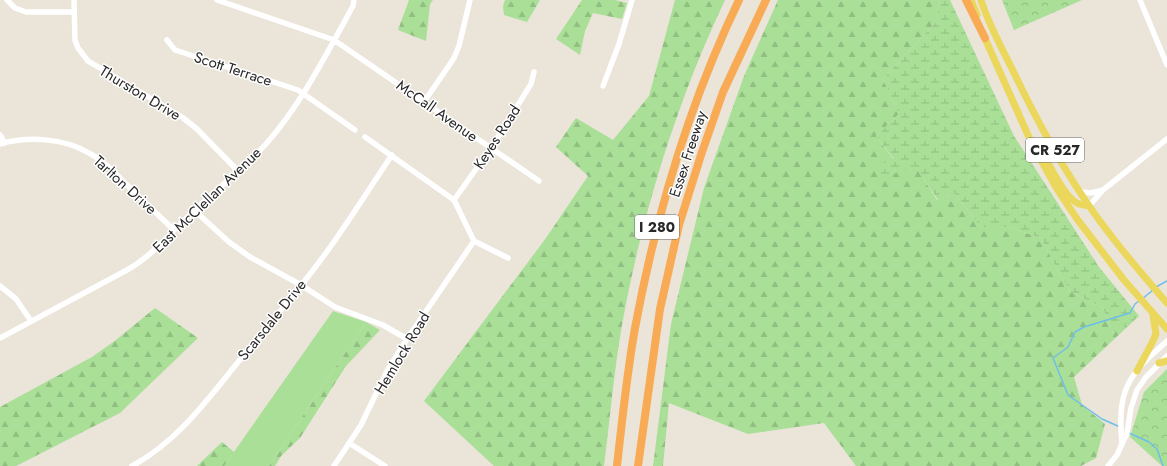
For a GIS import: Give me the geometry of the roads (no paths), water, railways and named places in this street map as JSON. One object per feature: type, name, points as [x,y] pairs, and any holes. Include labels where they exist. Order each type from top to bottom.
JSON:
[{"type":"highway","points":[[724,30],[736,0]]},
{"type":"highway","name":"Essex Freeway","points":[[617,466],[635,330],[649,259],[664,198],[701,87],[724,30],[739,0]]},
{"type":"highway","name":"Essex Freeway","points":[[638,466],[660,309],[679,225],[723,92],[766,0]]},
{"type":"highway","points":[[966,0],[985,38]]},
{"type":"main road","name":"CR 527","points":[[971,0],[985,38],[1032,144],[1065,201],[1102,253],[1167,329]]},
{"type":"main road","name":"CR 527","points":[[981,0],[1024,94],[1054,150],[1089,206],[1108,233],[1167,303]]},
{"type":"main road","points":[[1020,117],[1064,189],[1071,198],[1079,203],[1089,206]]},
{"type":"main road","points":[[1137,371],[1156,334],[1153,313]]},
{"type":"main road","points":[[1159,363],[1167,361]]},
{"type":"street","points":[[8,0],[15,8],[26,12],[74,12]]},
{"type":"street","name":"Thurston Drive","points":[[74,0],[76,40],[78,48],[88,61],[182,117],[197,129],[238,171]]},
{"type":"street","name":"McCall Avenue","points":[[216,0],[334,40],[539,181]]},
{"type":"street","name":"East McClellan Avenue","points":[[0,338],[140,264],[194,210],[238,171],[265,145],[302,94],[353,6],[354,0]]},
{"type":"street","points":[[424,102],[454,58],[459,46],[470,0]]},
{"type":"street","points":[[603,86],[619,44],[632,0]]},
{"type":"street","points":[[1140,0],[1167,65]]},
{"type":"street","name":"Scott Terrace","points":[[167,40],[175,50],[298,90],[355,130]]},
{"type":"street","name":"Keyes Road","points":[[454,200],[491,148],[531,84],[534,72]]},
{"type":"street","points":[[0,135],[2,144]]},
{"type":"street","points":[[365,137],[454,200],[474,242],[508,258]]},
{"type":"street","points":[[1089,206],[1103,190],[1167,139]]},
{"type":"street","name":"Tarlton Drive","points":[[2,144],[28,140],[56,142],[71,145],[88,152],[116,174],[174,230]]},
{"type":"street","name":"Scarsdale Drive","points":[[132,466],[145,459],[167,442],[182,428],[216,389],[330,247],[392,155]]},
{"type":"street","points":[[1081,192],[1091,193],[1103,190]]},
{"type":"street","points":[[194,210],[229,242],[250,257],[301,285],[336,307],[384,324],[407,339]]},
{"type":"street","name":"Hemlock Road","points":[[334,466],[361,425],[387,372],[407,339],[474,242]]},
{"type":"street","points":[[0,286],[16,299],[31,321]]},
{"type":"street","points":[[1122,445],[1121,425],[1123,396],[1128,383],[1148,358],[1167,341]]},
{"type":"street","points":[[1108,466],[1117,455],[1128,433],[1131,408],[1137,390],[1146,377],[1167,356]]},
{"type":"street","points":[[349,443],[385,466]]},
{"type":"waterway","points":[[1156,287],[1167,281]]},
{"type":"waterway","points":[[1142,299],[1153,290]]},
{"type":"waterway","points":[[1120,427],[1102,419],[1068,395],[1053,358],[1068,347],[1075,332],[1084,327],[1130,313],[1135,304],[1139,301]]},
{"type":"waterway","points":[[1129,433],[1149,442],[1157,449],[1163,466]]}]
